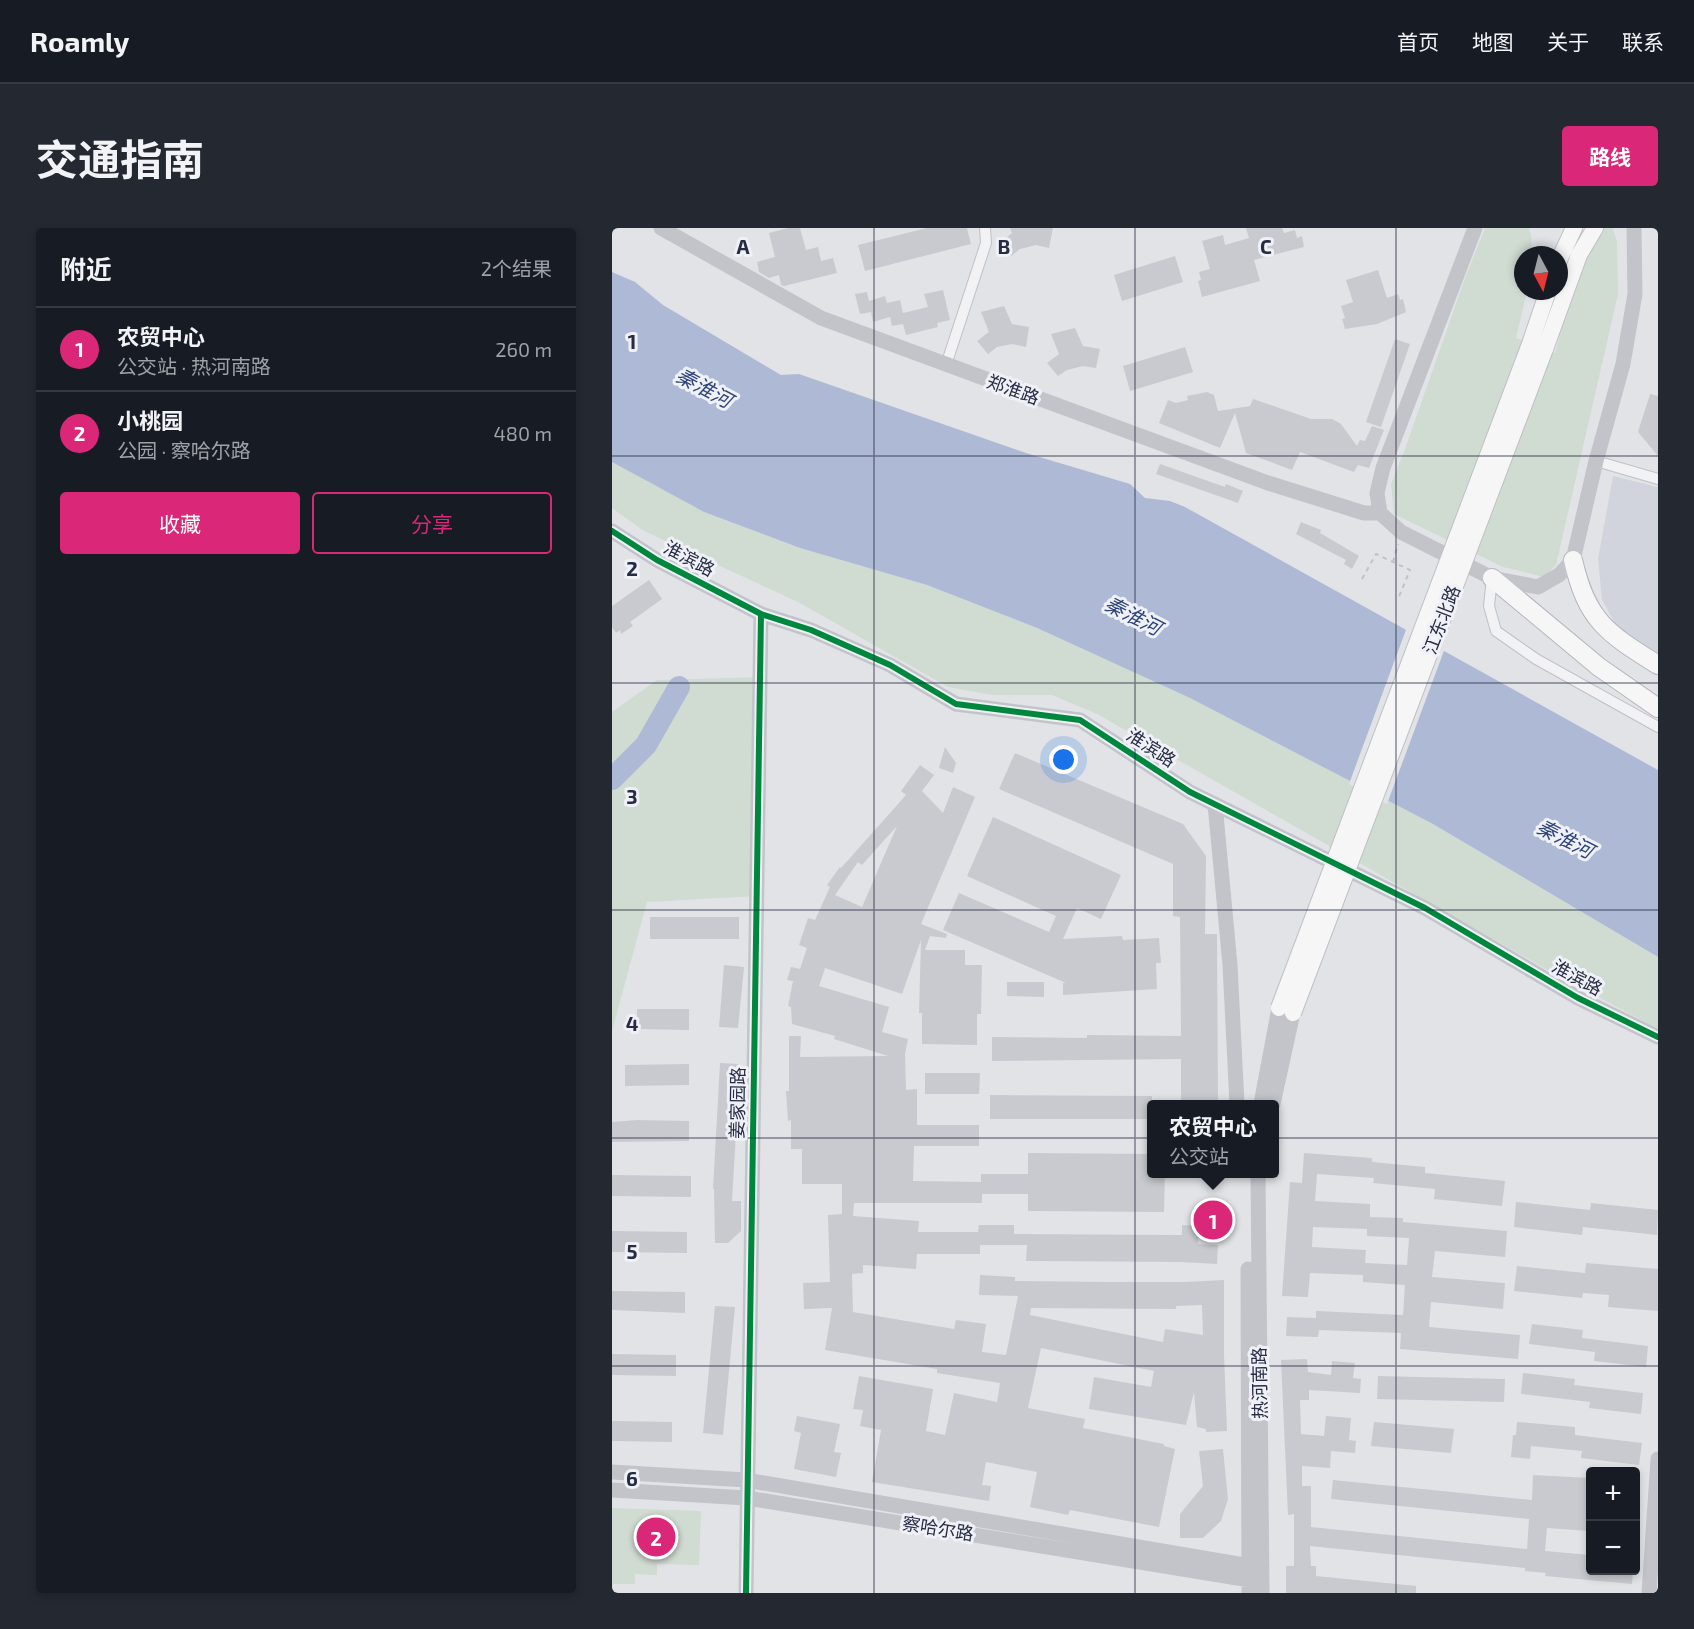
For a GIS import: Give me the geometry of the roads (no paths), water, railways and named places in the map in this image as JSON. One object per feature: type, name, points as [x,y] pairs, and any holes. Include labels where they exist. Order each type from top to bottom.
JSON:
[{"type":"highway","points":[[1573,560],[1579,585],[1589,609],[1608,631],[1658,665]]},
{"type":"highway","points":[[1492,578],[1599,667],[1658,708]]},
{"type":"main road","points":[[1566,246],[1574,228]]},
{"type":"main road","name":"江东北路","points":[[1286,1011],[1537,346],[1579,255],[1595,228]]},
{"type":"main road","name":"江东北路","points":[[1537,346],[1546,300]]},
{"type":"street","name":"郑淮路","points":[[661,228],[821,318],[1268,483],[1364,513],[1380,513]]},
{"type":"street","points":[[946,365],[986,243],[984,228]]},
{"type":"street","points":[[1475,228],[1383,468],[1377,492],[1380,513],[1401,532],[1492,578],[1538,587],[1559,575],[1573,560],[1596,461],[1623,364],[1635,294],[1634,228]]},
{"type":"street","points":[[1596,461],[1658,479]]},
{"type":"street","name":"淮滨路","points":[[612,531],[657,560],[761,614],[811,630],[890,665],[956,704],[1080,720],[1190,792],[1425,908],[1578,998],[1658,1037]]},
{"type":"street","points":[[1492,578],[1489,606],[1496,631],[1536,659],[1658,727]]},
{"type":"street","name":"姜家园路","points":[[746,1593],[761,614]]},
{"type":"street","points":[[1215,804],[1230,965],[1237,1100]]},
{"type":"street","points":[[1262,1100],[1286,1011]]},
{"type":"street","points":[[1274,1100],[1286,1011]]},
{"type":"street","name":"热河南路","points":[[1250,1178],[1256,1581]]},
{"type":"street","points":[[1649,1593],[1658,1459]]},
{"type":"street","name":"察哈尔路","points":[[612,1472],[747,1480],[1256,1581]]},
{"type":"street","name":"察哈尔路","points":[[612,1490],[747,1498],[1256,1581]]},
{"type":"water","name":"秦淮河","points":[[612,272],[635,282],[663,305],[781,375],[799,374],[1026,453],[1130,484],[1145,498],[1170,501],[1185,507],[1658,770],[1658,957],[1433,824],[1190,698],[1037,628],[927,585],[800,548],[704,512],[612,462]]},
{"type":"waterway","points":[[612,779],[646,745],[679,687]]},
{"type":"place","name":"农贸中心","points":[[1213,1220]]},
{"type":"place","name":"小桃园","points":[[656,1537]]}]
